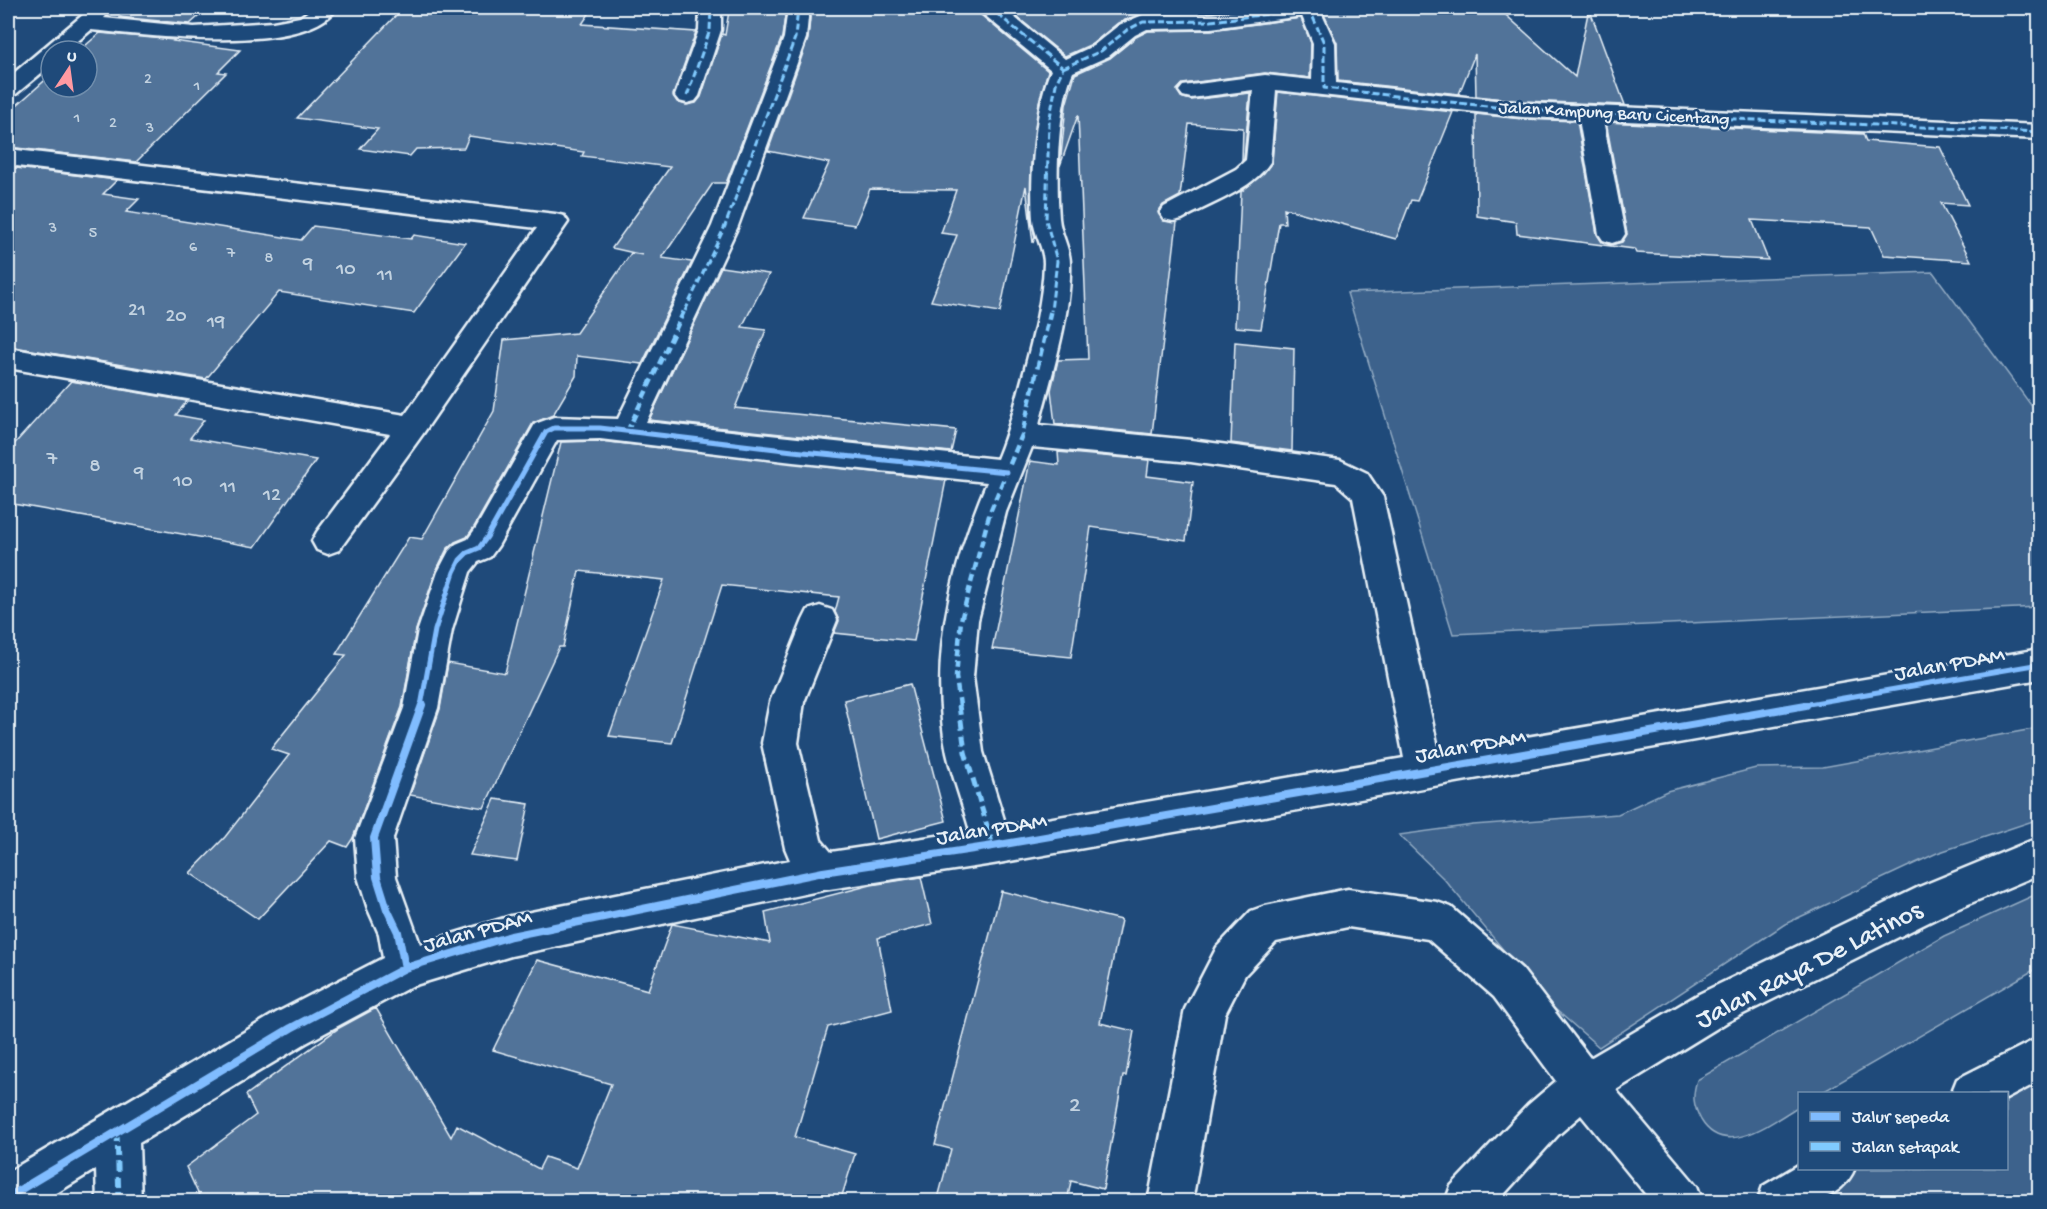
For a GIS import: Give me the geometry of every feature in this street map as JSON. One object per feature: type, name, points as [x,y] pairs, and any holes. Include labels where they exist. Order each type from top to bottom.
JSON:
[{"type":"street","points":[[68,39],[104,8]]},
{"type":"street","points":[[87,23],[194,34],[273,29],[307,22],[326,8]]},
{"type":"street","points":[[687,96],[710,30],[711,8]]},
{"type":"street","points":[[627,432],[725,226],[795,38],[798,8]]},
{"type":"street","points":[[990,8],[1063,68]]},
{"type":"street","points":[[993,846],[965,752],[956,677],[961,620],[990,512],[1022,435],[1047,339],[1057,261],[1046,220],[1049,123],[1056,84],[1063,68],[1101,51],[1127,30],[1143,22],[1211,21],[1309,8],[1324,43],[1324,88]]},
{"type":"street","points":[[8,89],[39,63]]},
{"type":"street","points":[[1173,213],[1245,175],[1258,162],[1265,82]]},
{"type":"street","name":"Jalan Kampung Baru Cicentang","points":[[1191,91],[1265,82],[1522,110],[2040,132]]},
{"type":"street","points":[[1590,113],[1612,234]]},
{"type":"street","points":[[8,157],[555,222],[412,427],[328,541]]},
{"type":"street","points":[[8,358],[412,427]]},
{"type":"street","points":[[405,968],[398,932],[387,909],[377,878],[374,837],[421,708],[435,630],[454,572],[460,560],[467,553],[478,548],[487,537],[546,432],[561,427],[600,428],[1007,472]]},
{"type":"street","points":[[1022,435],[1191,451],[1340,472],[1353,477],[1368,497],[1425,770]]},
{"type":"street","points":[[820,620],[787,702],[780,743],[804,848],[822,872]]},
{"type":"street","name":"Jalan PDAM","points":[[8,1197],[291,1028],[405,968],[511,936],[822,872],[993,846],[2040,664]]},
{"type":"street","name":"Jalan Raya De Latinos","points":[[1467,1202],[1543,1120],[1584,1085],[1713,1008],[1933,900],[2040,855]]},
{"type":"street","points":[[1170,1202],[1205,1009],[1231,962],[1265,926],[1348,908],[1437,921],[1508,983],[1584,1085],[1681,1202]]},
{"type":"street","points":[[1976,1092],[2040,1058]]},
{"type":"street","points":[[117,1132],[119,1202]]},
{"type":"street","points":[[1779,1202],[1830,1170]]},
{"type":"shaded area","points":[[1933,272],[2039,416],[2039,607],[1453,634],[1347,293]]},
{"type":"shaded area","points":[[2039,728],[2039,819],[1937,853],[1785,924],[1599,1047],[1548,1003],[1444,879],[1399,835],[1473,825],[1618,814],[1667,791],[1756,768],[1823,767]]},
{"type":"shaded area","points":[[2039,893],[2039,967],[1823,1092],[1798,1092],[1798,1107],[1749,1134],[1723,1137],[1711,1132],[1701,1120],[1694,1100],[1697,1080],[1944,936]]},
{"type":"shaded area","points":[[2039,1069],[2040,1199],[2037,1201],[1792,1202],[1848,1170],[2008,1170],[2008,1092]]},
{"type":"building","points":[[130,8],[208,8],[190,24],[119,17]]},
{"type":"building","points":[[403,8],[593,8],[582,24],[696,32],[673,95],[677,102],[686,105],[696,103],[701,97],[722,34],[725,35],[729,11],[786,9],[782,37],[726,183],[713,183],[662,258],[692,262],[642,364],[577,356],[576,376],[553,415],[533,423],[474,527],[467,537],[455,542],[447,549],[436,571],[416,630],[402,707],[353,838],[347,847],[331,841],[258,919],[190,873],[225,837],[289,755],[271,749],[346,655],[336,654],[409,537],[422,539],[494,411],[504,340],[576,333],[631,253],[643,255],[612,248],[670,167],[582,156],[584,152],[469,136],[464,148],[416,149],[410,156],[360,149],[378,129],[297,118]]},
{"type":"building","points":[[811,8],[978,8],[981,15],[1048,71],[1039,102],[1031,164],[1031,219],[1035,237],[1033,243],[1026,186],[1000,312],[931,301],[957,235],[941,233],[956,190],[870,189],[855,225],[804,218],[829,163],[768,151],[808,39]]},
{"type":"building","points":[[1006,8],[1251,8],[1211,12],[1142,13],[1118,23],[1092,44],[1065,56]]},
{"type":"building","points":[[1321,8],[1498,8],[1575,77],[1589,8],[1625,105],[1522,101],[1476,96],[1475,54],[1459,94],[1338,81],[1337,43]]},
{"type":"building","points":[[1301,18],[1311,43],[1310,78],[1265,73],[1183,84],[1177,90],[1181,97],[1191,100],[1250,93],[1244,159],[1242,161],[1243,128],[1189,124],[1180,196],[1163,205],[1158,212],[1164,221],[1177,222],[1152,434],[1055,424],[1051,390],[1058,360],[1088,359],[1078,115],[1060,166],[1066,105],[1075,74],[1110,58],[1136,37],[1148,31],[1211,30]]},
{"type":"building","points":[[100,33],[174,40],[240,50],[218,72],[226,73],[136,162],[8,147],[8,113],[39,86],[39,99],[99,99],[99,39],[93,39]]},
{"type":"building","points":[[1278,92],[1453,112],[1417,201],[1411,200],[1396,239],[1284,208],[1285,223],[1279,223],[1261,329],[1235,327],[1241,192],[1264,173],[1272,162]]},
{"type":"building","points":[[1476,114],[1522,119],[1577,121],[1597,234],[1602,242],[1611,245],[1622,242],[1627,234],[1606,122],[1863,134],[1866,141],[1940,147],[1968,205],[1941,203],[1971,261],[1884,255],[1871,227],[1752,220],[1768,260],[1636,253],[1634,249],[1517,234],[1516,222],[1477,216]]},
{"type":"building","points":[[8,167],[117,180],[103,194],[139,199],[126,212],[301,240],[313,226],[411,239],[414,235],[465,243],[414,313],[279,292],[206,379],[8,346]]},
{"type":"building","points":[[721,267],[769,274],[742,327],[766,330],[735,408],[956,430],[951,452],[649,420]]},
{"type":"building","points":[[1235,342],[1294,348],[1292,451],[1231,443]]},
{"type":"building","points":[[71,381],[187,401],[176,415],[204,420],[190,438],[316,460],[255,547],[8,503],[8,451]]},
{"type":"building","points":[[600,441],[946,480],[914,641],[834,633],[839,621],[835,612],[839,597],[722,585],[672,743],[609,736],[664,580],[579,571],[563,647],[559,647],[484,808],[410,795],[440,709],[448,663],[505,673],[561,442]]},
{"type":"building","points":[[1058,452],[1149,460],[1147,476],[1193,482],[1186,541],[1091,527],[1071,657],[992,649],[1030,461],[1059,465]]},
{"type":"building","points":[[910,684],[946,821],[876,839],[844,700]]},
{"type":"building","points":[[495,799],[529,804],[517,861],[470,855]]},
{"type":"building","points":[[921,877],[932,924],[878,938],[892,1010],[828,1027],[795,1137],[855,1154],[840,1202],[202,1202],[186,1167],[256,1115],[246,1095],[339,1028],[376,1008],[451,1137],[457,1125],[539,1169],[545,1157],[577,1168],[611,1084],[493,1050],[537,960],[648,990],[672,924],[770,943],[765,912],[871,885]]},
{"type":"building","points":[[1001,891],[1121,920],[1100,1023],[1134,1031],[1126,1076],[1123,1076],[1103,1189],[1071,1181],[1067,1202],[937,1202],[951,1149],[935,1145]]},
{"type":"marked path","points":[[687,96],[710,30],[711,8]]},
{"type":"marked path","points":[[627,432],[725,226],[795,38],[798,8]]},
{"type":"marked path","points":[[990,8],[1063,68],[1056,84],[1049,123],[1046,220],[1057,261],[1046,339],[1022,435],[990,512],[961,620],[956,677],[965,752],[993,846]]},
{"type":"marked path","points":[[1309,8],[1324,43],[1324,88],[1522,110],[2040,132]]},
{"type":"marked path","points":[[1063,68],[1101,51],[1127,30],[1143,22],[1211,21],[1309,9]]},
{"type":"marked path","points":[[117,1132],[119,1202]]},
{"type":"cycle path","points":[[405,968],[398,932],[387,909],[377,877],[374,838],[421,708],[435,630],[454,572],[460,560],[467,553],[479,548],[487,537],[546,432],[554,428],[600,428],[793,451],[1007,472]]},
{"type":"cycle path","points":[[8,1197],[291,1028],[405,968],[511,936],[823,872],[993,846],[2040,664]]}]
